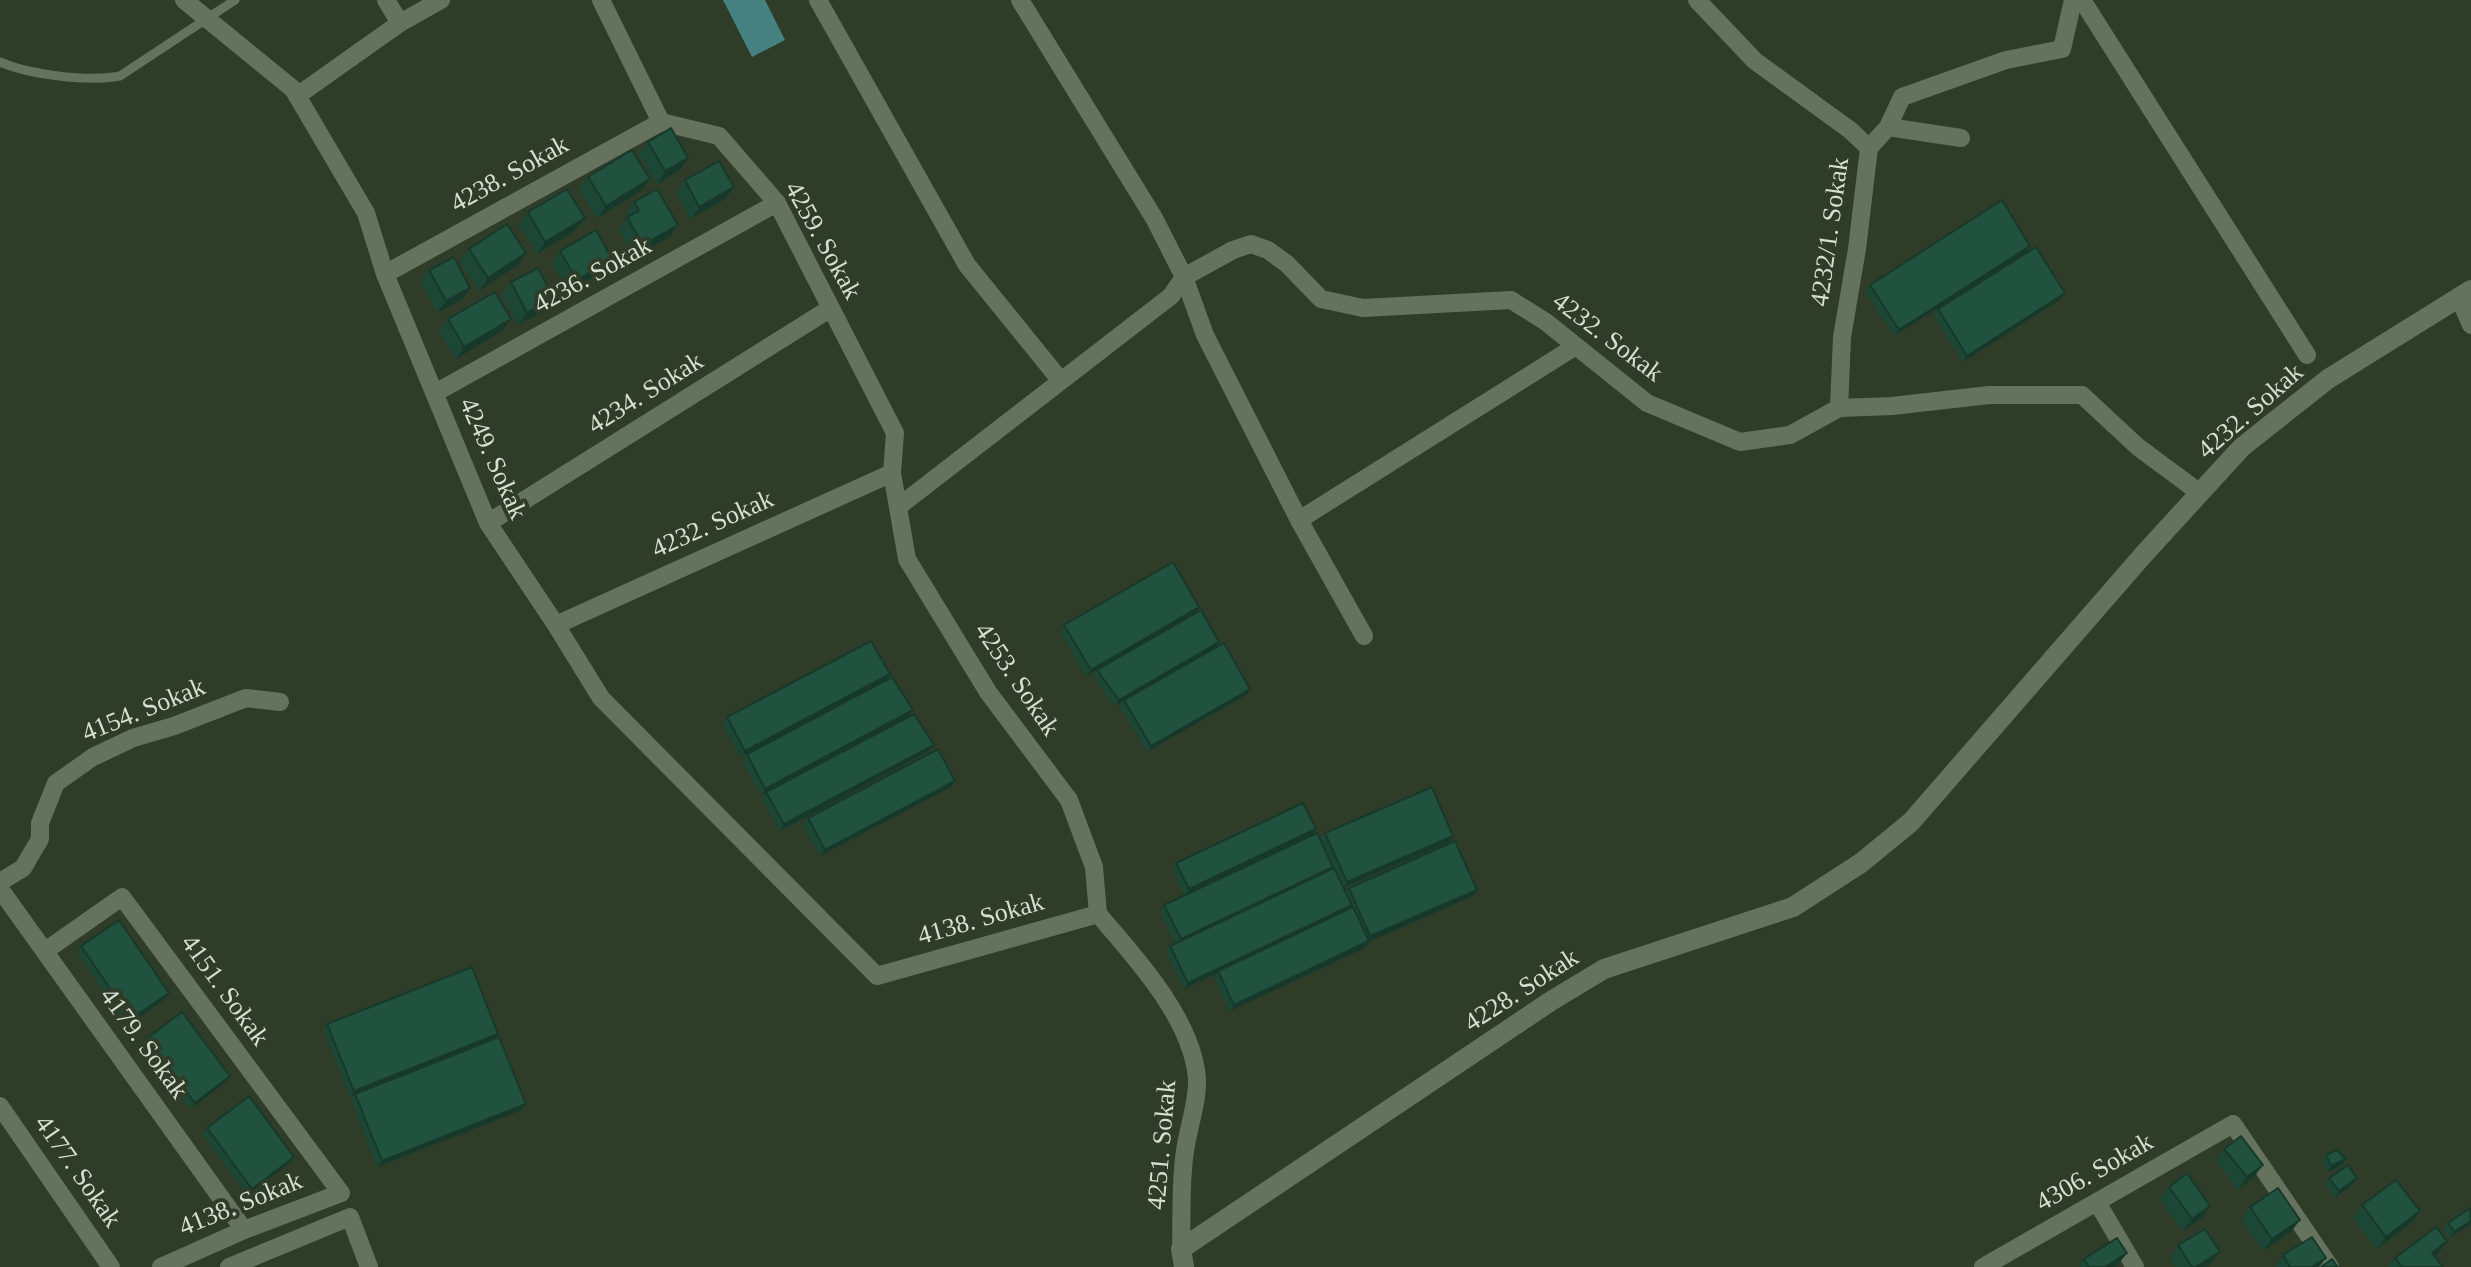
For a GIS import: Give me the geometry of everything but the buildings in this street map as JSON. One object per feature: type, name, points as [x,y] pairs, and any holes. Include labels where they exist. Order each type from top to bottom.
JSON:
[{"type":"street","name":"4249. Sokak","points":[[184,0],[293,89],[366,213],[385,274],[488,523],[601,698],[877,976]]},
{"type":"street","points":[[386,0],[400,23]]},
{"type":"street","points":[[297,96],[400,23],[441,0]]},
{"type":"street","points":[[601,0],[661,122]]},
{"type":"street","points":[[818,0],[967,265],[1061,381]]},
{"type":"street","points":[[1020,0],[1154,218],[1184,277],[1205,335],[1299,520],[1364,636]]},
{"type":"street","name":"4232/1. Sokak","points":[[1697,0],[1755,61],[1850,130],[1869,148],[1857,249],[1842,337],[1839,408]]},
{"type":"street","points":[[1869,148],[1888,127],[1902,97],[2006,60],[2062,49],[2073,0]]},
{"type":"street","points":[[2082,0],[2307,355]]},
{"type":"street","name":"4259. Sokak","points":[[661,122],[719,136],[777,203],[895,433],[892,473]]},
{"type":"street","name":"4238. Sokak","points":[[385,274],[661,122]]},
{"type":"street","points":[[1888,127],[1961,138]]},
{"type":"street","name":"4236. Sokak","points":[[435,393],[777,203]]},
{"type":"street","name":"4232. Sokak","points":[[898,507],[1171,296],[1184,277],[1233,250],[1251,244],[1268,250],[1287,264],[1321,299],[1363,308],[1511,300],[1546,322],[1647,403],[1740,442],[1790,435],[1839,408],[1892,406],[1989,395],[2082,395],[2138,447],[2200,493],[2242,447],[2328,379],[2465,293]]},
{"type":"street","points":[[2465,293],[2471,325]]},
{"type":"street","name":"4234. Sokak","points":[[488,523],[831,308]]},
{"type":"street","points":[[1299,520],[1576,346]]},
{"type":"street","name":"4232. Sokak","points":[[556,625],[892,473]]},
{"type":"street","name":"4253. Sokak","points":[[892,473],[907,559],[988,692],[1069,800],[1094,867],[1098,914]]},
{"type":"street","name":"4228. Sokak","points":[[1183,1258],[1551,1001],[1604,969],[1793,907],[1861,863],[1911,822],[2200,493]]},
{"type":"street","name":"4154. Sokak","points":[[0,882],[23,868],[40,839],[40,823],[56,783],[93,757],[133,738],[246,698],[280,702]]},
{"type":"street","name":"4179. Sokak","points":[[0,889],[244,1230]]},
{"type":"street","name":"4151. Sokak","points":[[45,951],[122,897],[341,1193]]},
{"type":"street","name":"4138. Sokak","points":[[877,976],[1098,914]]},
{"type":"street","name":"4251. Sokak","points":[[1098,914],[1131,952],[1172,1010],[1192,1052],[1197,1082],[1184,1155],[1183,1258]]},
{"type":"street","name":"4177. Sokak","points":[[0,1106],[111,1267]]},
{"type":"street","name":"4306. Sokak","points":[[1983,1267],[2233,1124],[2330,1267]]},
{"type":"street","name":"4138. Sokak","points":[[161,1267],[244,1230],[341,1193]]},
{"type":"street","points":[[2097,1202],[2135,1267]]},
{"type":"street","points":[[229,1267],[350,1217],[369,1267]]},
{"type":"lane","points":[[0,62],[72,78],[120,76],[235,0]]},
{"type":"water","points":[[723,0],[765,0],[785,40],[752,57]]}]
